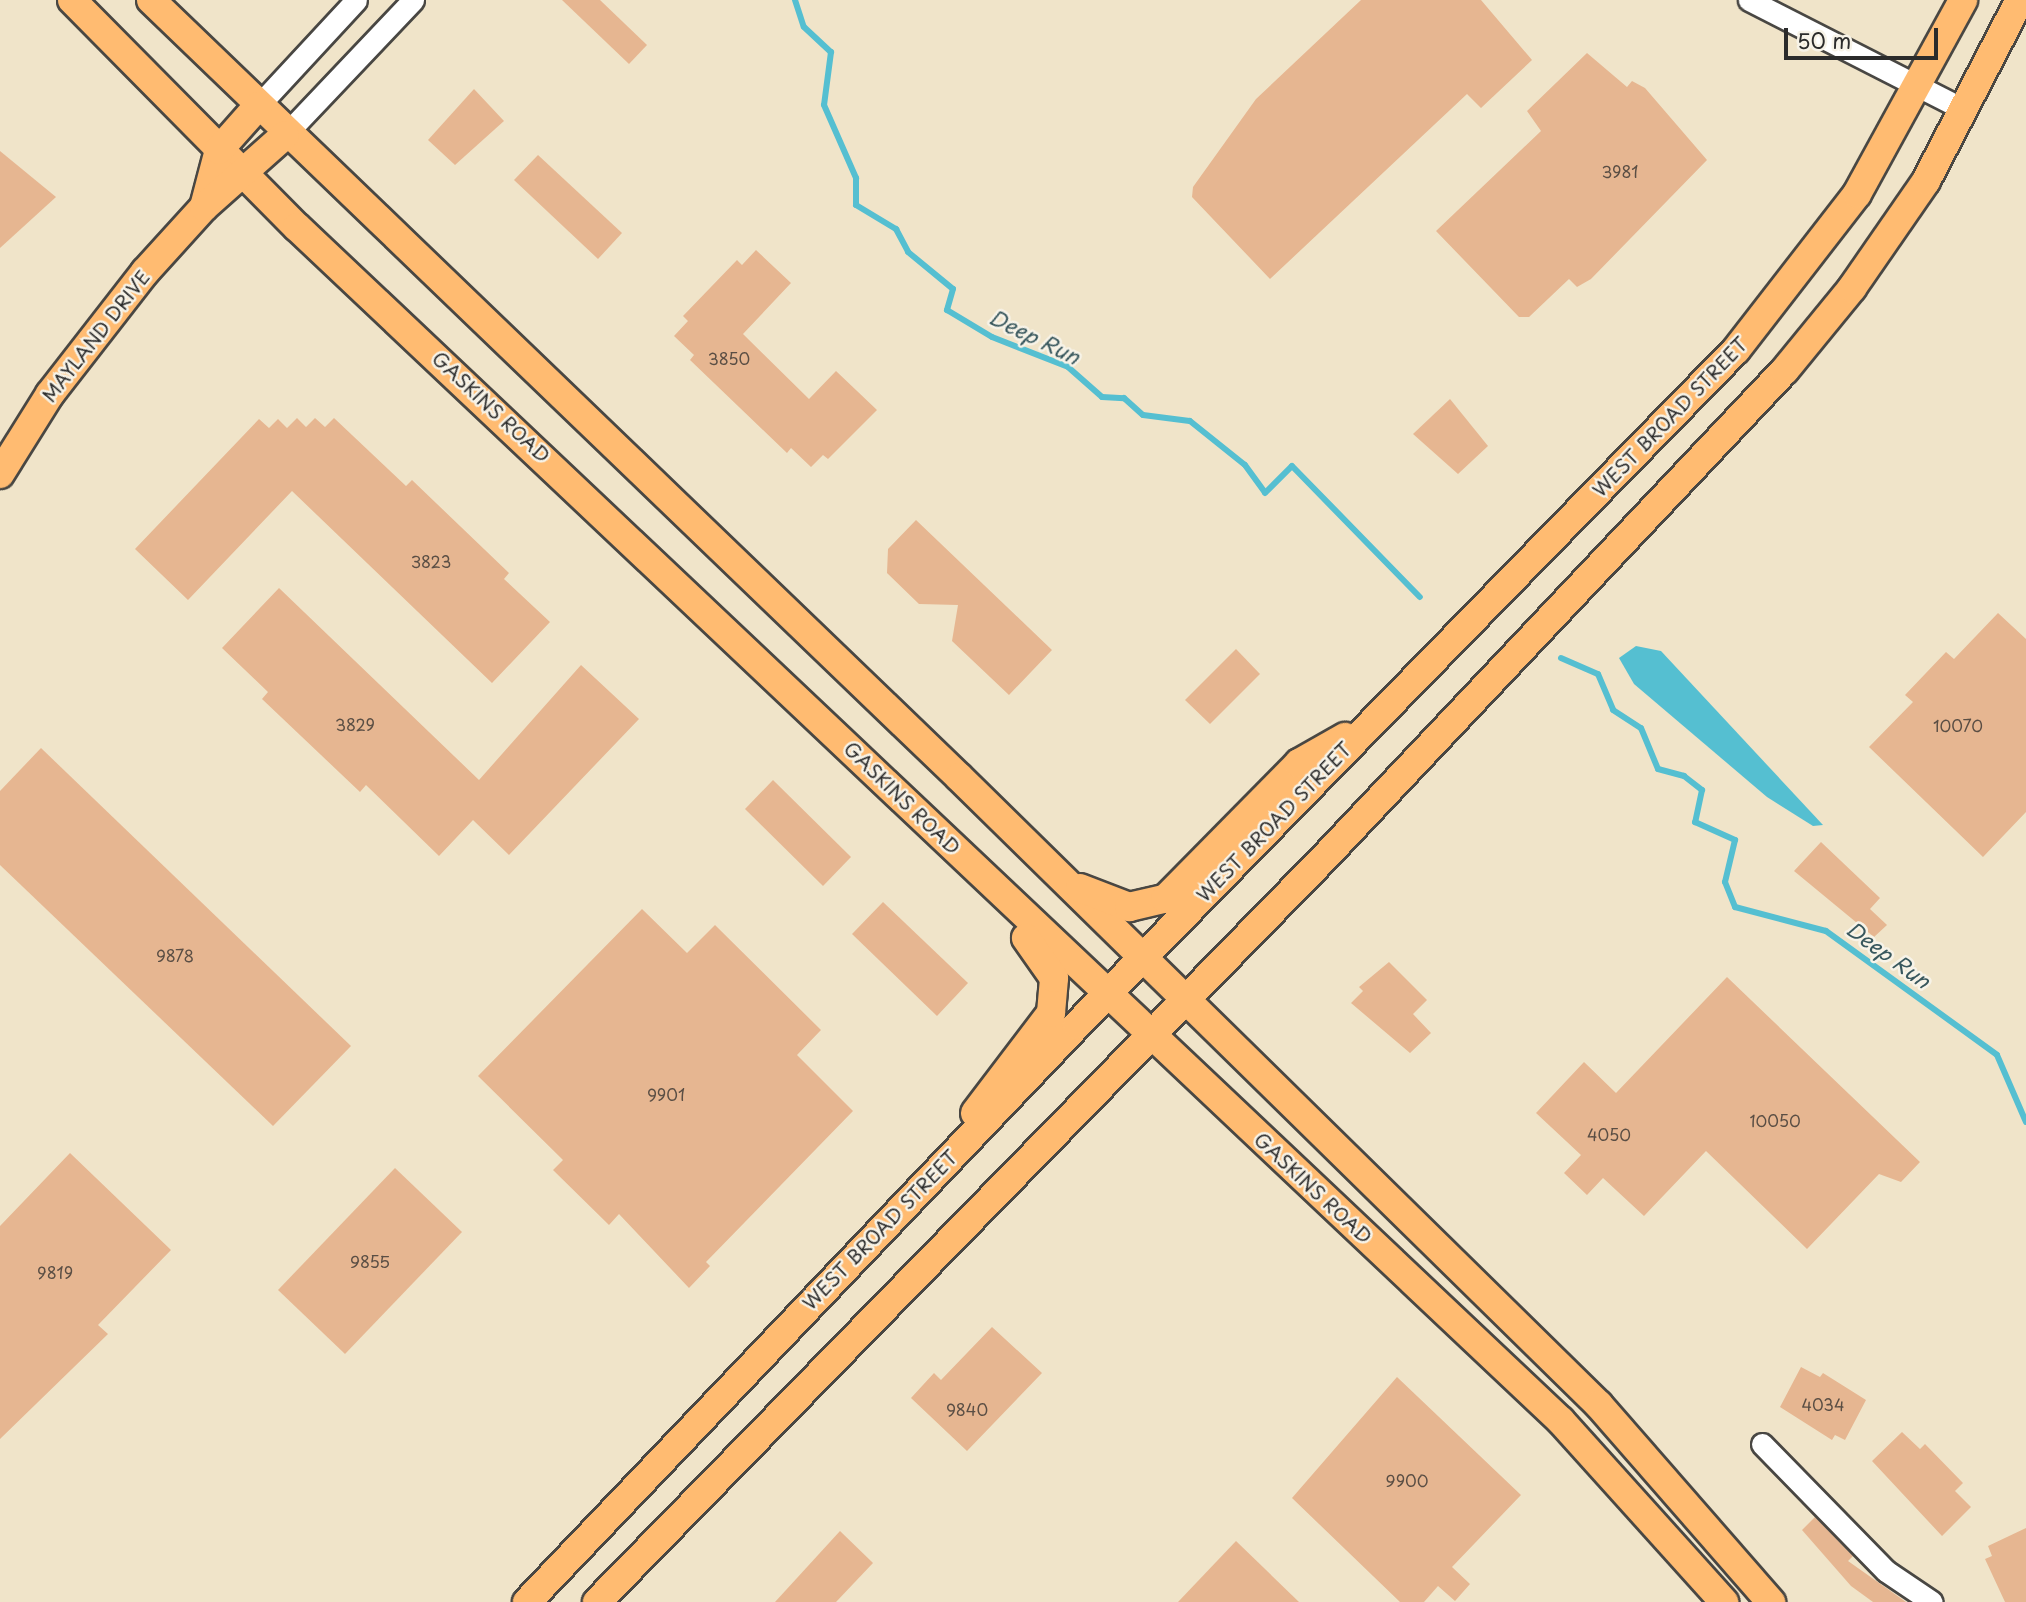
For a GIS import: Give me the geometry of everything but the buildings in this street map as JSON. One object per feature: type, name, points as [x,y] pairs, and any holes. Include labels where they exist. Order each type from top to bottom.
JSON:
[{"type":"main road","name":"GASKINS ROAD","points":[[72,0],[219,150],[928,823],[1150,1038],[1561,1421],[1724,1602]]},
{"type":"main road","points":[[151,0],[285,135],[1062,879],[1599,1405],[1771,1602]]},
{"type":"main road","name":"WEST BROAD STREET","points":[[527,1602],[936,1171],[1736,350],[1834,226],[1919,88],[1964,0]]},
{"type":"main road","points":[[597,1602],[1150,1038],[1785,370],[1881,248],[1965,110],[2020,0]]},
{"type":"main road","name":"MAYLAND DRIVE","points":[[204,207],[219,150],[258,106]]},
{"type":"main road","name":"MAYLAND DRIVE","points":[[0,474],[91,338],[204,207],[246,174],[285,135]]},
{"type":"main road","points":[[1062,879],[1129,906],[1165,899],[1299,763],[1372,722]]},
{"type":"main road","points":[[928,823],[954,868],[1045,958],[1056,989],[1046,1024],[1003,1069],[936,1171]]},
{"type":"street","name":"MAYLAND DRIVE","points":[[258,106],[356,0]]},
{"type":"street","name":"MAYLAND DRIVE","points":[[285,135],[413,0]]},
{"type":"street","points":[[1749,0],[1965,110]]},
{"type":"street","points":[[1762,1444],[1886,1571],[1932,1602]]},
{"type":"water","points":[[1636,646],[1661,651],[1823,825],[1813,826],[1767,797],[1634,684],[1619,658]]},
{"type":"waterway","name":"Deep Run","points":[[795,0],[804,27],[831,52],[824,105],[856,178],[856,205],[896,229],[908,252],[953,289],[947,310],[992,337],[1068,367],[1102,397],[1124,398],[1143,415],[1190,421],[1245,465],[1265,493],[1292,466],[1420,597]]},
{"type":"waterway","name":"Deep Run","points":[[1561,658],[1598,674],[1613,710],[1641,728],[1658,769],[1684,776],[1702,790],[1695,822],[1735,840],[1725,882],[1735,907],[1826,931],[1997,1055],[2026,1122]]}]
